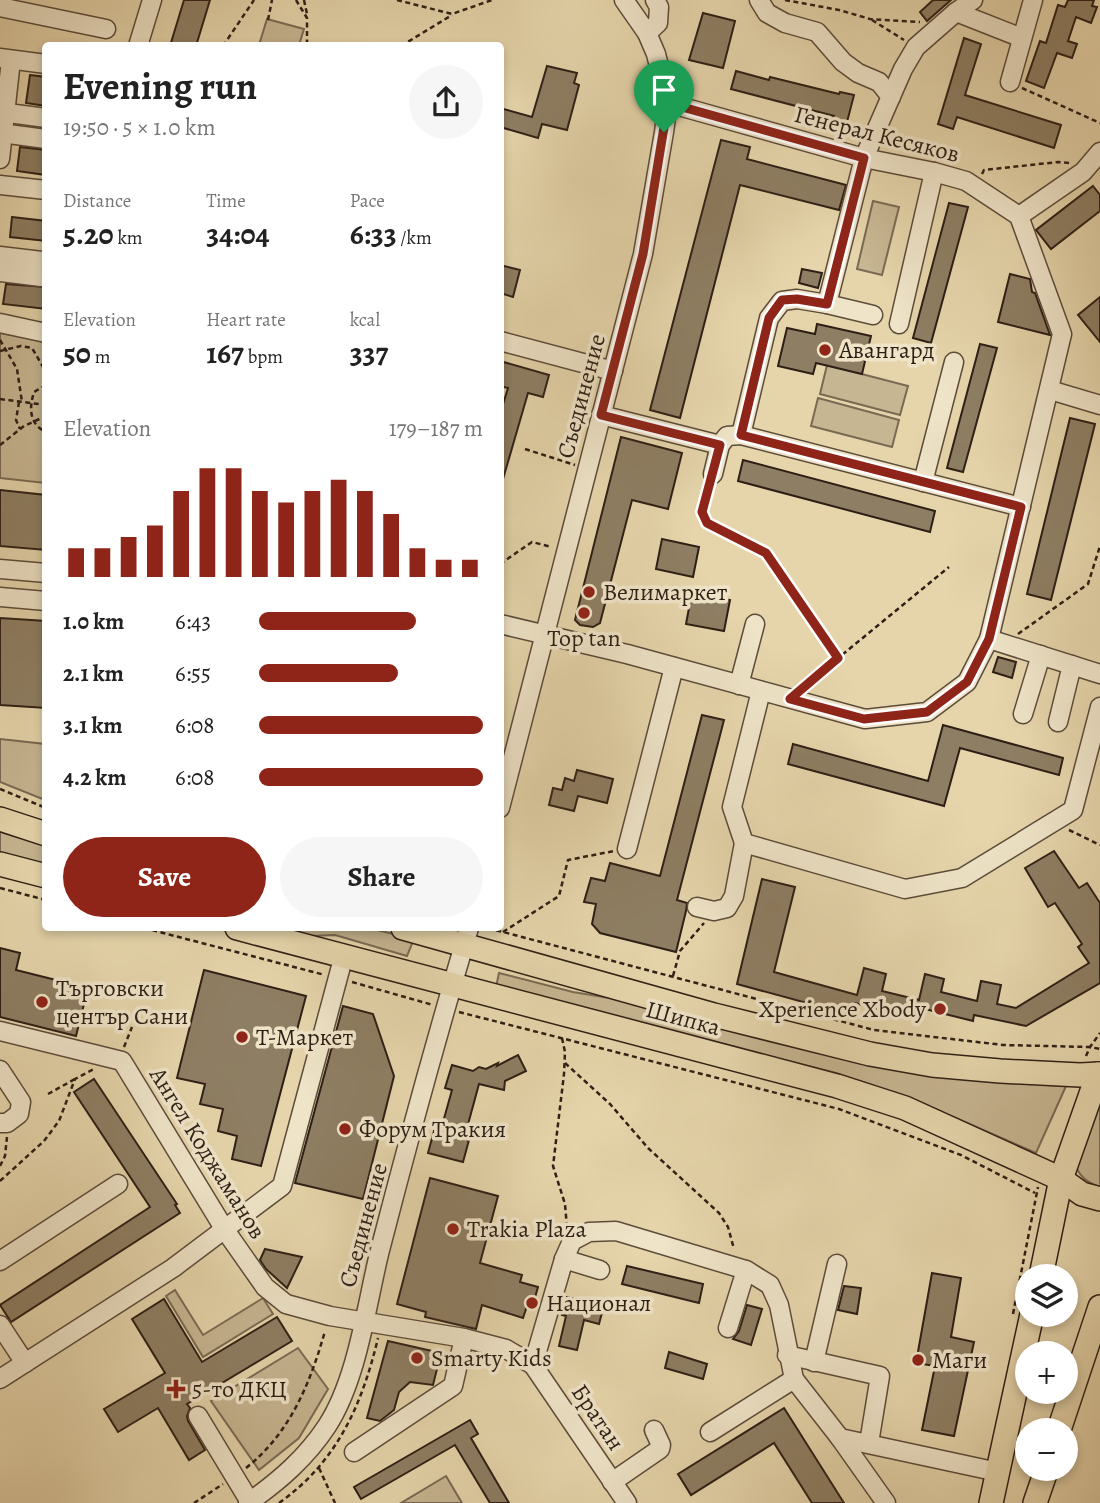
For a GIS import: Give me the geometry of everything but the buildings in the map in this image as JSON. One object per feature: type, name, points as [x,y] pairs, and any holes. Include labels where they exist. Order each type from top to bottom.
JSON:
[{"type":"main road","points":[[0,819],[42,833]]},
{"type":"main road","points":[[0,864],[42,875]]},
{"type":"main road","name":"Шипка","points":[[249,931],[837,1086],[905,1108],[1061,1179],[1082,1194],[1100,1199]]},
{"type":"main road","name":"Шипка","points":[[427,931],[466,936],[714,1015],[870,1054],[932,1065],[1000,1071],[1080,1076],[1099,1073]]},
{"type":"main road","points":[[1043,1264],[1061,1179],[1099,1073]]},
{"type":"main road","points":[[1063,1418],[1100,1307]]},
{"type":"main road","points":[[991,1503],[1029,1327]]},
{"type":"main road","points":[[1035,1503],[1043,1481]]},
{"type":"street","points":[[139,42],[152,0]]},
{"type":"street","name":"Съединение","points":[[504,788],[643,254],[668,103],[656,54],[647,33],[624,0]]},
{"type":"street","points":[[647,33],[658,23],[659,7],[655,0]]},
{"type":"street","points":[[759,0],[767,13],[785,23],[817,32],[843,62],[879,82],[891,97]]},
{"type":"street","points":[[827,304],[864,158],[903,69],[916,47],[973,0]]},
{"type":"street","points":[[1010,82],[1033,0]]},
{"type":"street","points":[[0,7],[47,8],[106,29]]},
{"type":"street","points":[[956,12],[1022,38]]},
{"type":"street","points":[[0,159],[5,59],[42,64]]},
{"type":"street","name":"Генерал Кесяков","points":[[668,103],[864,158],[934,172],[974,186],[1019,216]]},
{"type":"street","points":[[2,112],[42,117]]},
{"type":"street","points":[[1,133],[42,138]]},
{"type":"street","points":[[504,625],[674,667],[864,719],[927,712],[967,682],[989,639],[1062,334],[1019,216],[1083,172],[1100,152]]},
{"type":"street","points":[[898,324],[934,172]]},
{"type":"street","points":[[0,185],[42,190]]},
{"type":"street","points":[[0,256],[42,269],[0,272]]},
{"type":"street","points":[[741,435],[769,318],[782,300],[797,299],[827,304],[873,316]]},
{"type":"street","points":[[0,323],[42,332]]},
{"type":"street","points":[[504,342],[612,371]]},
{"type":"street","points":[[923,482],[954,362]]},
{"type":"street","points":[[1050,390],[1100,405]]},
{"type":"street","points":[[601,415],[720,445]]},
{"type":"street","points":[[713,474],[720,445],[727,436],[741,435],[1021,507]]},
{"type":"street","points":[[0,569],[42,573]]},
{"type":"street","points":[[0,597],[42,601]]},
{"type":"street","points":[[739,685],[755,624]]},
{"type":"street","points":[[989,639],[1100,674]]},
{"type":"street","points":[[1023,714],[1041,655]]},
{"type":"street","points":[[1058,722],[1072,665]]},
{"type":"street","points":[[627,849],[674,667]]},
{"type":"street","points":[[705,909],[727,908],[734,896],[744,843],[732,807],[761,691]]},
{"type":"street","points":[[744,843],[905,890],[962,878],[1073,810],[1100,707]]},
{"type":"street","name":"Съединение","points":[[249,1502],[281,1480],[302,1459],[328,1425],[347,1385],[379,1254],[466,936]]},
{"type":"street","points":[[0,1378],[173,1268],[282,1186],[344,955]]},
{"type":"street","name":"Ангел Коджаманов","points":[[0,1031],[122,1061],[225,1230],[265,1287],[286,1304],[330,1316],[363,1320]]},
{"type":"street","points":[[0,1070],[21,1102],[19,1114],[4,1123]]},
{"type":"street","points":[[0,1261],[118,1184]]},
{"type":"street","points":[[533,1365],[564,1259],[572,1241],[589,1232],[616,1231],[741,1269],[770,1285],[779,1305],[794,1379],[886,1503]]},
{"type":"street","points":[[564,1259],[600,1270]]},
{"type":"street","points":[[814,1362],[837,1264]]},
{"type":"street","points":[[728,1328],[741,1269]]},
{"type":"street","name":"Братан","points":[[363,1320],[464,1338],[506,1349],[533,1365],[627,1503]]},
{"type":"street","points":[[0,1325],[25,1363]]},
{"type":"street","points":[[354,1452],[453,1386],[464,1338]]},
{"type":"street","points":[[788,1355],[880,1376],[869,1443]]},
{"type":"street","points":[[710,1432],[794,1379]]},
{"type":"street","points":[[198,1416],[249,1502]]},
{"type":"street","points":[[612,1482],[660,1449],[661,1445],[654,1430]]},
{"type":"street","points":[[840,1438],[998,1472]]},
{"type":"path","points":[[248,0],[248,9]]},
{"type":"path","points":[[226,42],[254,0]]},
{"type":"path","points":[[268,20],[272,0]]},
{"type":"path","points":[[296,0],[307,18]]},
{"type":"path","points":[[304,0],[307,42]]},
{"type":"path","points":[[397,0],[452,14]]},
{"type":"path","points":[[407,42],[452,14],[492,0]]},
{"type":"path","points":[[785,0],[870,19],[921,22],[936,30]]},
{"type":"path","points":[[870,19],[916,47]]},
{"type":"path","points":[[1010,82],[1100,123]]},
{"type":"path","points":[[974,186],[984,170],[1058,162],[1075,164],[1083,172]]},
{"type":"path","points":[[0,340],[17,369],[21,402],[16,420],[20,429]]},
{"type":"path","points":[[0,351],[21,346],[32,348],[42,365]]},
{"type":"path","points":[[42,387],[34,392],[31,403],[34,421],[42,430]]},
{"type":"path","points":[[0,399],[42,404]]},
{"type":"path","points":[[0,445],[20,429],[42,418]]},
{"type":"path","points":[[525,449],[586,469]]},
{"type":"path","points":[[713,474],[702,512],[703,518],[707,523],[766,553],[838,658]]},
{"type":"path","points":[[504,561],[532,542],[565,550]]},
{"type":"path","points":[[1012,646],[1019,632],[1088,584],[1100,546]]},
{"type":"path","points":[[790,699],[949,566]]},
{"type":"path","points":[[0,789],[42,806]]},
{"type":"path","points":[[1054,822],[1100,845]]},
{"type":"path","points":[[503,932],[559,896],[568,860],[627,849]]},
{"type":"path","points":[[0,888],[42,899]]},
{"type":"path","points":[[673,976],[680,951],[705,909]]},
{"type":"path","points":[[156,931],[839,1109],[961,1155],[1035,1193]]},
{"type":"path","points":[[499,931],[874,1030],[1003,1045],[1100,1049]]},
{"type":"path","points":[[48,1094],[114,1058],[127,1043],[132,1027]]},
{"type":"path","points":[[562,1038],[565,1063],[554,1166],[565,1204],[568,1236],[572,1241]]},
{"type":"path","points":[[565,1063],[610,1104],[648,1148],[719,1213],[728,1227],[741,1269]]},
{"type":"path","points":[[0,1181],[44,1141],[59,1121],[75,1079]]},
{"type":"path","points":[[0,1165],[8,1145],[4,1123]]},
{"type":"path","points":[[194,1503],[260,1456],[292,1416],[306,1388],[330,1316]]},
{"type":"path","points":[[319,1468],[335,1503]]},
{"type":"shaded area","points":[[267,19],[304,29],[300,42],[260,42]]},
{"type":"shaded area","points":[[873,201],[899,207],[882,275],[857,269]]},
{"type":"shaded area","points":[[0,333],[42,340],[42,483],[0,478]]},
{"type":"shaded area","points":[[827,365],[908,386],[900,415],[820,394]]},
{"type":"shaded area","points":[[818,398],[899,420],[892,447],[811,426]]},
{"type":"shaded area","points":[[0,739],[42,744],[42,799],[0,782]]},
{"type":"shaded area","points":[[0,827],[42,841],[42,865],[0,854]]},
{"type":"shaded area","points":[[290,931],[381,931],[414,939],[407,956],[335,935],[311,936]]},
{"type":"shaded area","points":[[499,973],[573,992],[646,1004],[940,1075],[1066,1086],[1036,1153],[908,1097],[836,1073],[496,987]]},
{"type":"shaded area","points":[[1100,1094],[1100,1187],[1084,1178],[1075,1163]]},
{"type":"shaded area","points":[[175,1290],[203,1335],[263,1298],[273,1314],[203,1357],[166,1296]]},
{"type":"shaded area","points":[[298,1348],[328,1389],[299,1438],[259,1470],[211,1401]]},
{"type":"shaded area","points":[[446,1476],[462,1503],[401,1503]]},
{"type":"place","name":"Авангард","points":[[825,350]]},
{"type":"place","name":"Велимаркет","points":[[589,592]]},
{"type":"place","name":"Top tan","points":[[584,613]]},
{"type":"place","name":"Търговски център Сани","points":[[42,1002]]},
{"type":"place","name":"Xperience Xbody","points":[[940,1009]]},
{"type":"place","name":"Т-Маркет","points":[[242,1037]]},
{"type":"place","name":"Форум Тракия","points":[[345,1129]]},
{"type":"place","name":"Trakia Plaza","points":[[453,1229]]},
{"type":"place","name":"Национал","points":[[532,1303]]},
{"type":"place","name":"Smarty Kids","points":[[417,1358]]},
{"type":"place","name":"Маги","points":[[918,1360]]},
{"type":"place","name":"5-то ДКЦ","points":[[176,1389]]},
{"type":"route","points":[[668,103],[864,158],[827,304],[797,299],[782,300],[769,318],[741,435],[1021,507],[989,639],[967,682],[927,712],[864,719],[790,699],[838,658],[766,553],[707,523],[703,518],[702,512],[720,445],[601,415],[643,254],[664,132],[668,103]]}]
